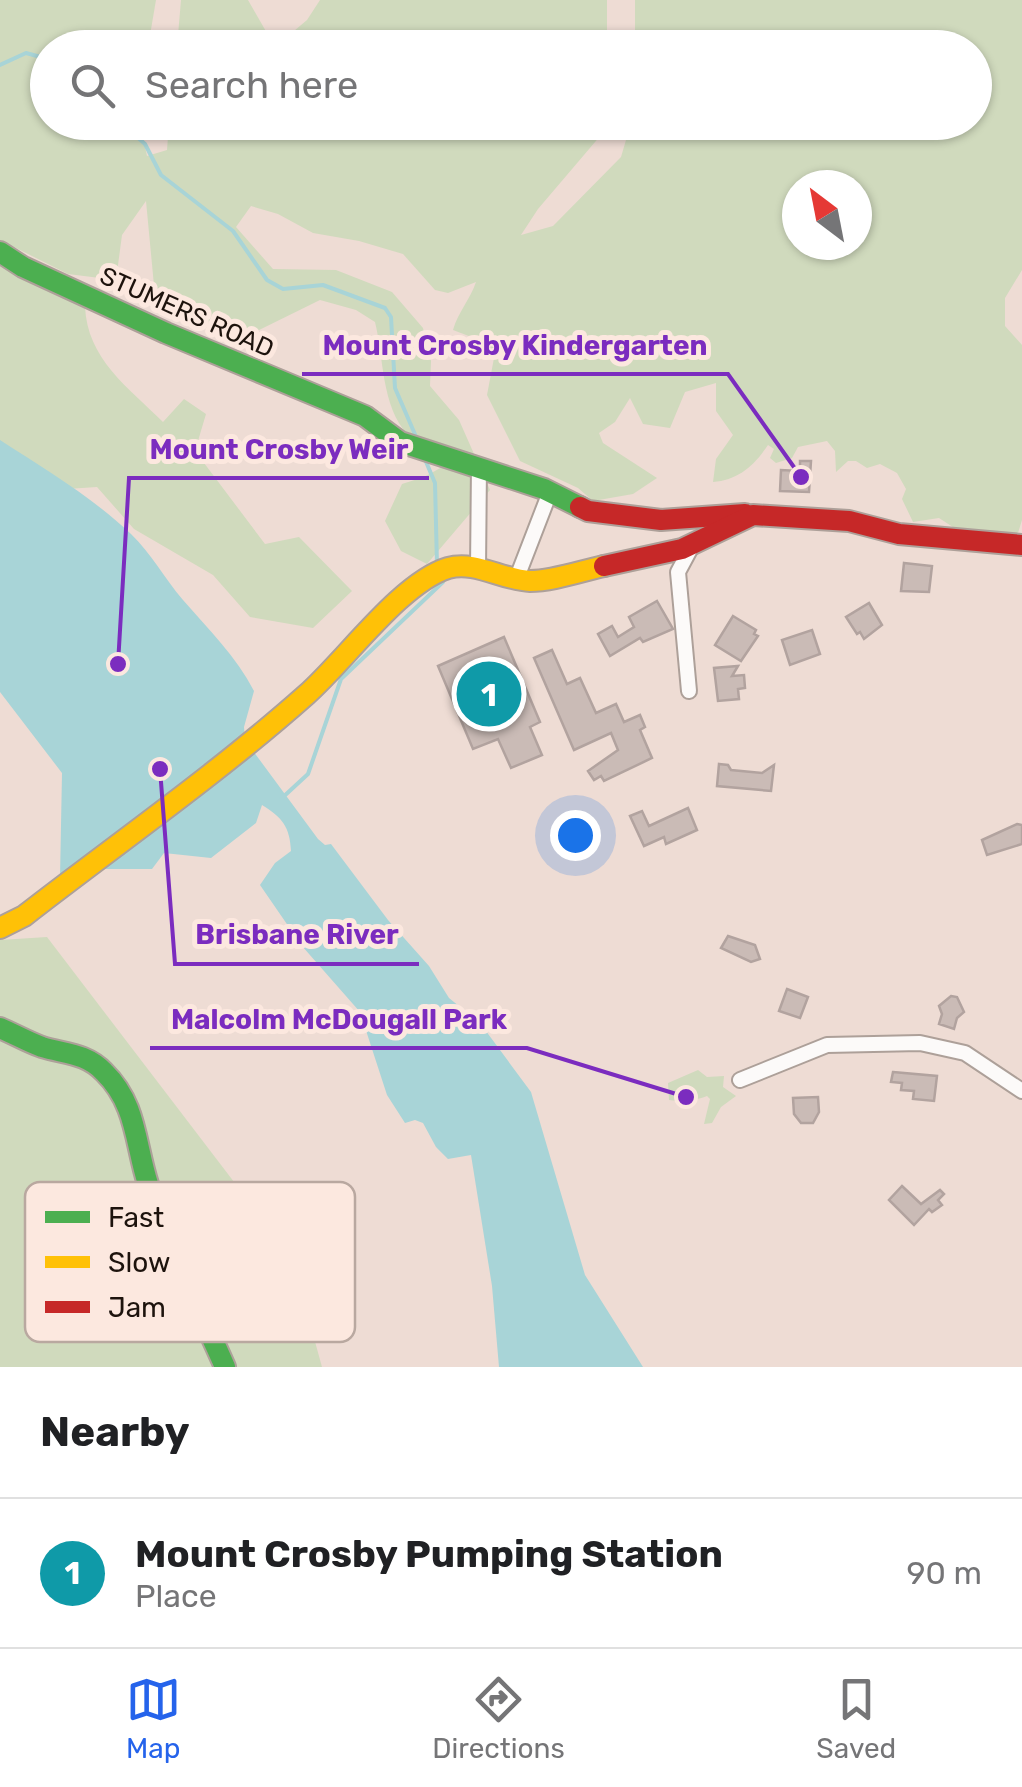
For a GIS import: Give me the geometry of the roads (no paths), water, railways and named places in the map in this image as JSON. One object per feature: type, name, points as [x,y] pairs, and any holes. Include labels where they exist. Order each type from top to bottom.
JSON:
[{"type":"street","name":"STUMERS ROAD","points":[[0,252],[23,267],[166,332],[366,416],[400,442],[550,492],[588,511],[661,520],[726,514],[812,517],[849,521],[899,534],[1022,545]]},
{"type":"street","points":[[478,466],[478,570]]},
{"type":"street","points":[[516,580],[550,492]]},
{"type":"street","name":"STUMERS ROAD","points":[[0,928],[24,916],[304,698],[413,590],[440,572],[478,570],[534,581],[682,548],[753,515]]},
{"type":"street","points":[[689,691],[678,572],[693,543]]},
{"type":"street","points":[[0,1028],[42,1047],[76,1052],[103,1070],[135,1120],[148,1182]]},
{"type":"street","points":[[740,1080],[826,1045],[920,1043],[966,1053],[1022,1091]]},
{"type":"street","points":[[215,1342],[226,1367]]},
{"type":"water","points":[[0,440],[84,496],[131,534],[239,666],[254,691],[244,727],[245,740],[318,839],[325,845],[331,844],[388,920],[429,966],[449,998],[480,1023],[531,1092],[585,1275],[643,1367],[499,1367],[492,1286],[471,1155],[448,1159],[436,1147],[423,1123],[405,1123],[387,1095],[360,1012],[302,946],[260,885],[275,863],[291,851],[287,829],[275,814],[262,805],[256,823],[211,858],[164,853],[152,869],[93,869],[60,878],[62,773],[0,692]]},
{"type":"waterway","points":[[0,65],[30,54]]},
{"type":"waterway","points":[[140,140],[161,175],[233,231],[267,280],[283,289],[323,285],[385,308],[391,317],[395,388],[417,439]]},
{"type":"waterway","points":[[424,457],[435,483],[437,565]]},
{"type":"waterway","points":[[282,798],[308,774],[341,679],[442,579]]},
{"type":"place","name":"Mount Crosby Kindergarten","points":[[801,477]]},
{"type":"place","name":"Mount Crosby Weir","points":[[118,664]]},
{"type":"place","name":"Mount Crosby Pumping Station","points":[[489,694]]},
{"type":"place","name":"Brisbane River","points":[[160,769]]},
{"type":"place","name":"Malcolm McDougall Park","points":[[686,1097]]}]
